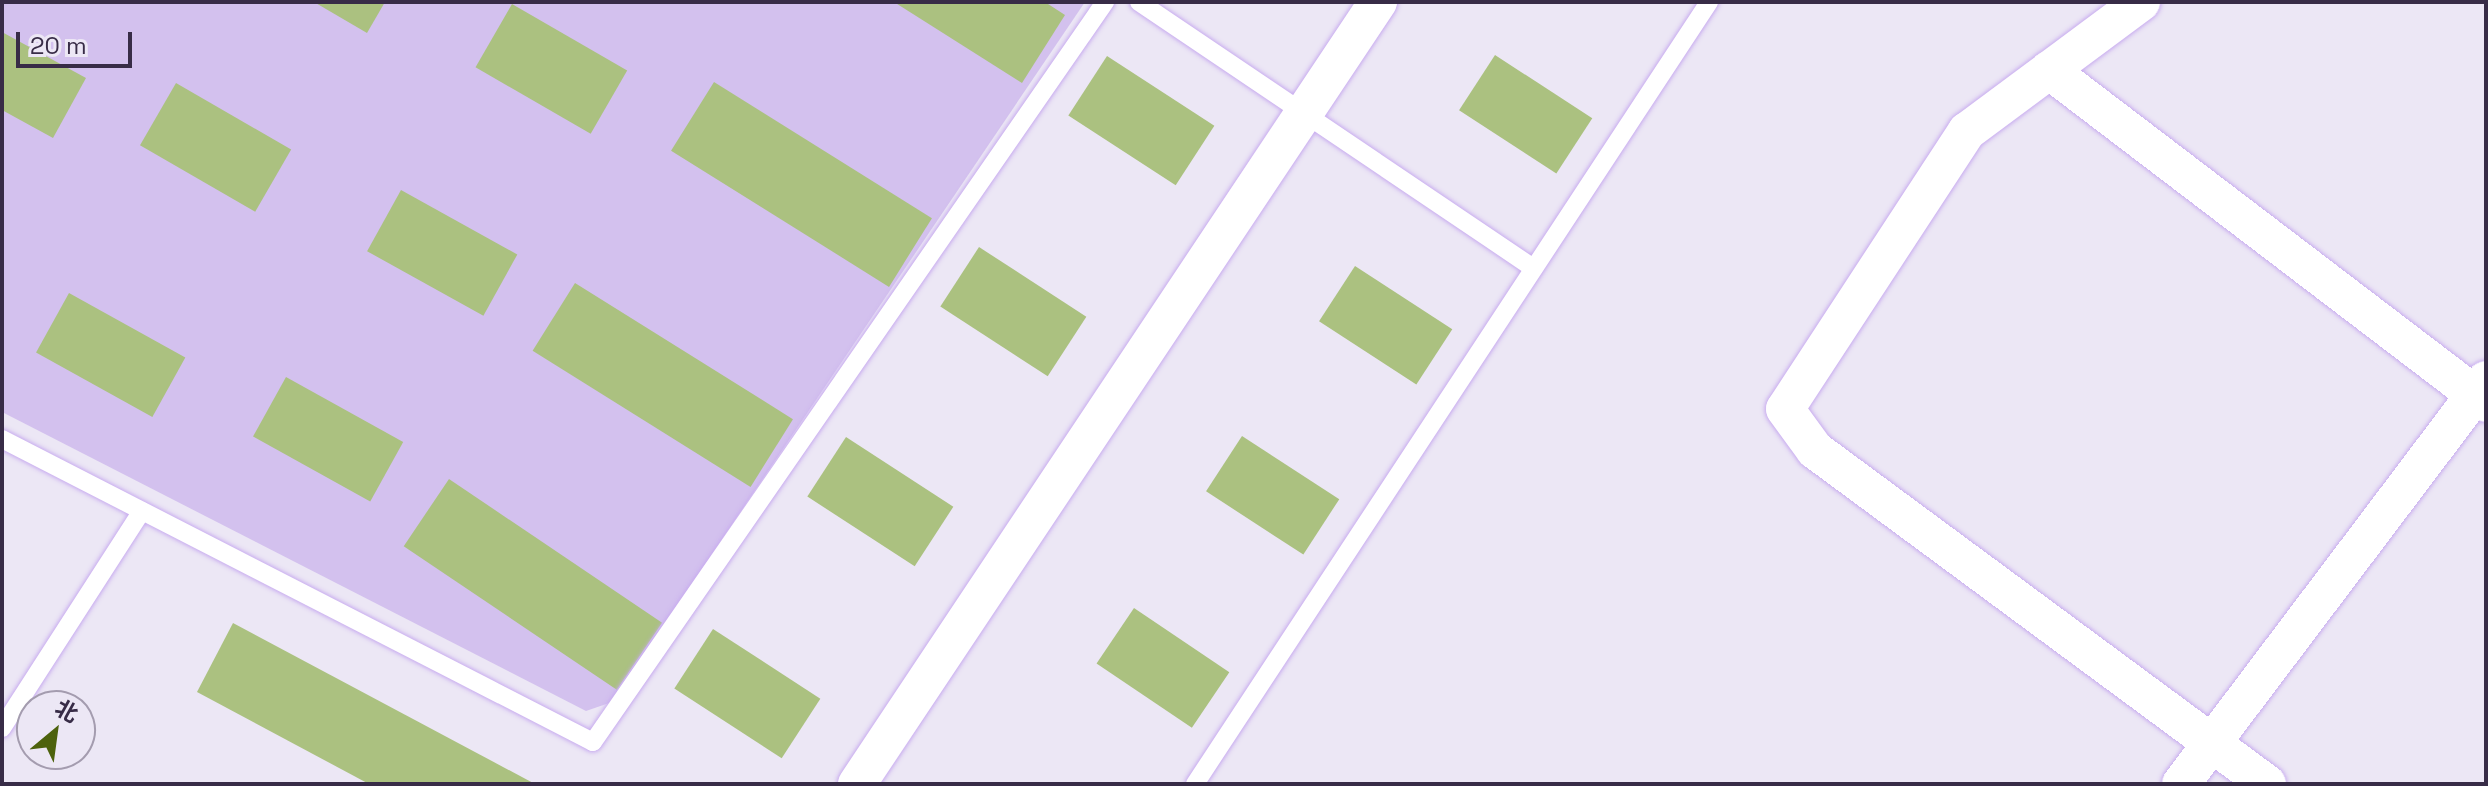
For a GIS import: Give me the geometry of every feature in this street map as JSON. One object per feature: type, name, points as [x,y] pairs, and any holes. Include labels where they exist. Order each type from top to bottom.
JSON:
[{"type":"street","points":[[857,784],[1378,2]]},
{"type":"street","points":[[2141,2],[1967,131],[1785,409],[1815,450],[2267,784]]},
{"type":"street","points":[[2049,70],[2482,392],[2181,784]]},
{"type":"lane","points":[[2,439],[593,742],[1105,2]]},
{"type":"lane","points":[[1139,2],[1303,116],[1534,268]]},
{"type":"lane","points":[[1195,784],[1709,2]]},
{"type":"lane","points":[[2,728],[142,511]]},
{"type":"shaded area","points":[[2,2],[1085,2],[612,702],[586,711],[2,412]]},
{"type":"building","points":[[314,2],[385,2],[367,33]]},
{"type":"building","points":[[894,2],[1045,2],[1065,15],[1022,83]]},
{"type":"building","points":[[512,4],[627,70],[591,134],[476,67]]},
{"type":"building","points":[[2,32],[86,78],[53,138],[2,110]]},
{"type":"building","points":[[1495,55],[1592,118],[1556,174],[1459,110]]},
{"type":"building","points":[[1107,56],[1214,126],[1176,185],[1068,116]]},
{"type":"building","points":[[714,82],[932,218],[889,287],[671,151]]},
{"type":"building","points":[[176,83],[291,149],[255,212],[140,145]]},
{"type":"building","points":[[401,190],[517,254],[483,316],[367,251]]},
{"type":"building","points":[[979,247],[1086,317],[1048,376],[940,307]]},
{"type":"building","points":[[1355,266],[1452,329],[1416,385],[1319,321]]},
{"type":"building","points":[[575,283],[793,419],[751,487],[533,351]]},
{"type":"building","points":[[69,293],[185,357],[152,417],[36,352]]},
{"type":"building","points":[[286,377],[403,442],[370,501],[253,436]]},
{"type":"building","points":[[1242,436],[1339,499],[1303,555],[1206,491]]},
{"type":"building","points":[[846,437],[953,507],[915,566],[807,497]]},
{"type":"building","points":[[449,479],[662,623],[617,690],[404,546]]},
{"type":"building","points":[[1134,608],[1229,672],[1192,728],[1097,664]]},
{"type":"building","points":[[233,623],[535,784],[369,784],[197,692]]},
{"type":"building","points":[[713,629],[820,699],[782,758],[674,689]]}]
